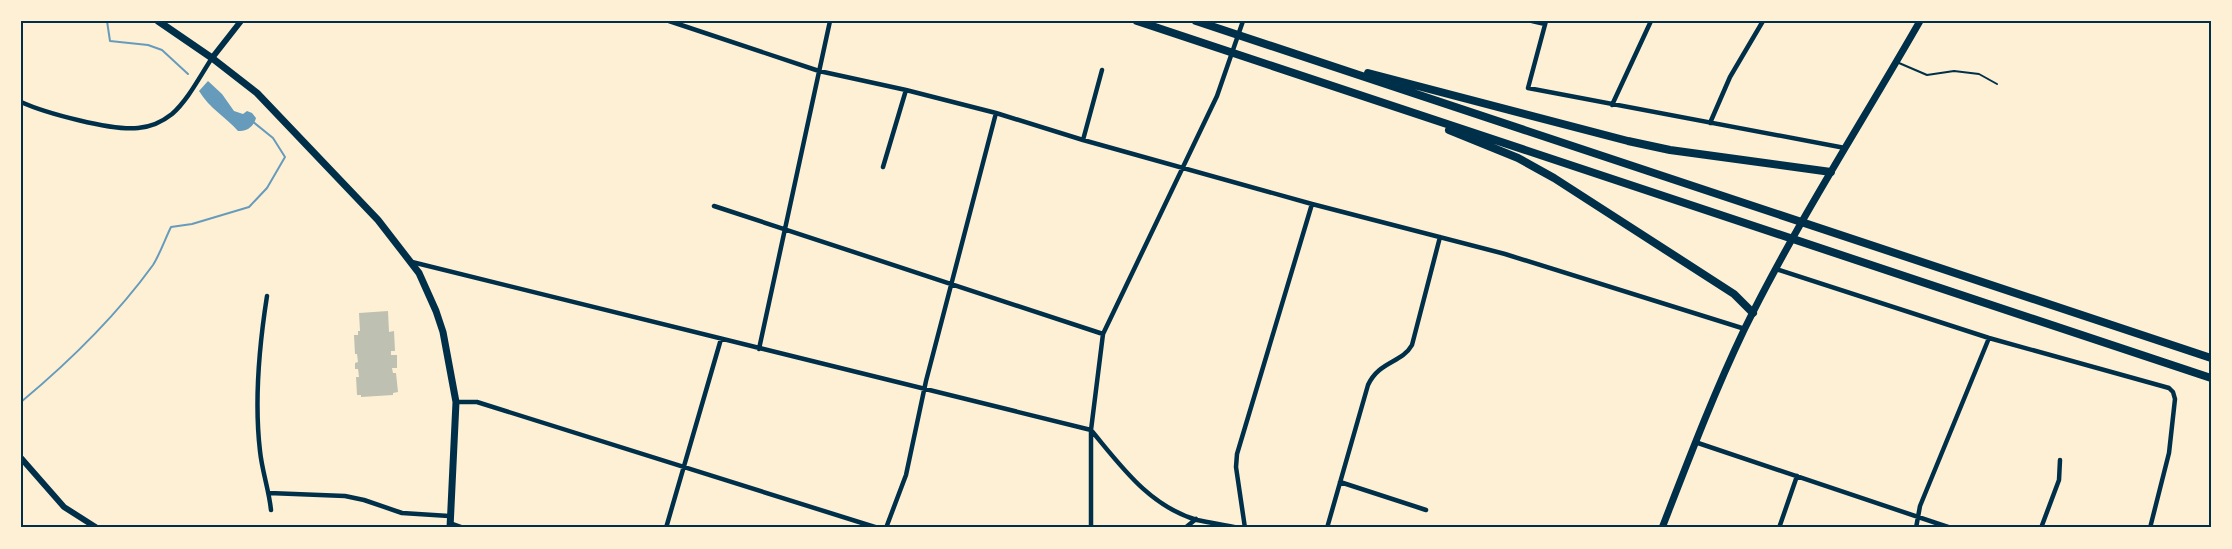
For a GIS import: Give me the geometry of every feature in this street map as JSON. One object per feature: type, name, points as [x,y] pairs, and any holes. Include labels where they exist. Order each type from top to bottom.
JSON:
[{"type":"highway","points":[[1137,21],[2211,378]]},
{"type":"highway","points":[[1196,21],[2211,358]]},
{"type":"highway","points":[[1287,51],[1628,141],[1671,150],[1831,172]]},
{"type":"highway","points":[[1365,97],[1527,163],[1734,294],[1753,313]]},
{"type":"main road","points":[[159,21],[212,58],[277,112],[378,219],[412,262],[430,297],[443,332],[456,402],[449,522]]},
{"type":"main road","points":[[1662,528],[1695,442],[1753,313],[1831,172],[1920,21]]},
{"type":"street","points":[[21,102],[51,113],[112,126],[132,128],[150,125],[165,119],[174,112],[241,21]]},
{"type":"street","points":[[669,21],[819,71],[996,113],[1083,140],[1312,204],[1505,254],[1745,329]]},
{"type":"street","points":[[759,349],[830,21]]},
{"type":"street","points":[[1091,528],[1092,430],[1103,334],[1218,96],[1243,21]]},
{"type":"street","points":[[1532,21],[1545,23],[1528,88],[1845,148]]},
{"type":"street","points":[[1612,105],[1651,21]]},
{"type":"street","points":[[1710,123],[1730,77],[1763,21]]},
{"type":"street","points":[[1083,140],[1102,70]]},
{"type":"street","points":[[883,167],[906,90]]},
{"type":"street","points":[[886,528],[906,474],[924,390],[996,113]]},
{"type":"street","points":[[1245,528],[1236,467],[1237,454],[1312,204]]},
{"type":"street","points":[[714,206],[1103,334]]},
{"type":"street","points":[[1326,528],[1370,380],[1382,366],[1407,353],[1412,345],[1440,237]]},
{"type":"street","points":[[412,262],[1092,430],[1149,495],[1170,508],[1196,519],[1239,528]]},
{"type":"street","points":[[1776,269],[1989,338],[2166,387],[2173,392],[2175,399],[2169,453],[2150,528]]},
{"type":"street","points":[[267,296],[261,334],[257,395],[260,453],[271,510]]},
{"type":"street","points":[[1916,528],[1920,506],[1989,338]]},
{"type":"street","points":[[666,528],[722,339]]},
{"type":"street","points":[[456,402],[477,402],[878,528]]},
{"type":"street","points":[[1695,442],[1951,528]]},
{"type":"street","points":[[21,458],[64,507],[97,528]]},
{"type":"street","points":[[2041,528],[2059,480],[2060,460]]},
{"type":"street","points":[[1779,528],[1797,476]]},
{"type":"street","points":[[1340,482],[1426,510]]},
{"type":"street","points":[[269,493],[345,496],[402,513],[449,522],[464,528]]},
{"type":"street","points":[[1185,528],[1196,519]]},
{"type":"lane","points":[[1896,62],[1927,75],[1954,71],[1979,74],[1997,84]]},
{"type":"water","points":[[208,81],[222,94],[234,111],[243,114],[247,111],[252,113],[256,118],[252,126],[244,131],[238,131],[208,103],[199,91]]},
{"type":"building","points":[[388,311],[389,332],[394,331],[395,351],[391,351],[391,355],[397,355],[397,368],[392,368],[393,373],[396,373],[398,392],[393,395],[361,397],[357,395],[356,377],[359,377],[358,369],[355,369],[355,363],[358,362],[354,335],[358,335],[360,331],[359,313]]},
{"type":"waterway","points":[[107,21],[110,41],[148,45],[162,50],[188,74]]},
{"type":"waterway","points":[[21,402],[74,355],[124,302],[153,265],[171,227],[192,224],[249,207],[267,188],[285,157],[273,138],[252,121]]}]
